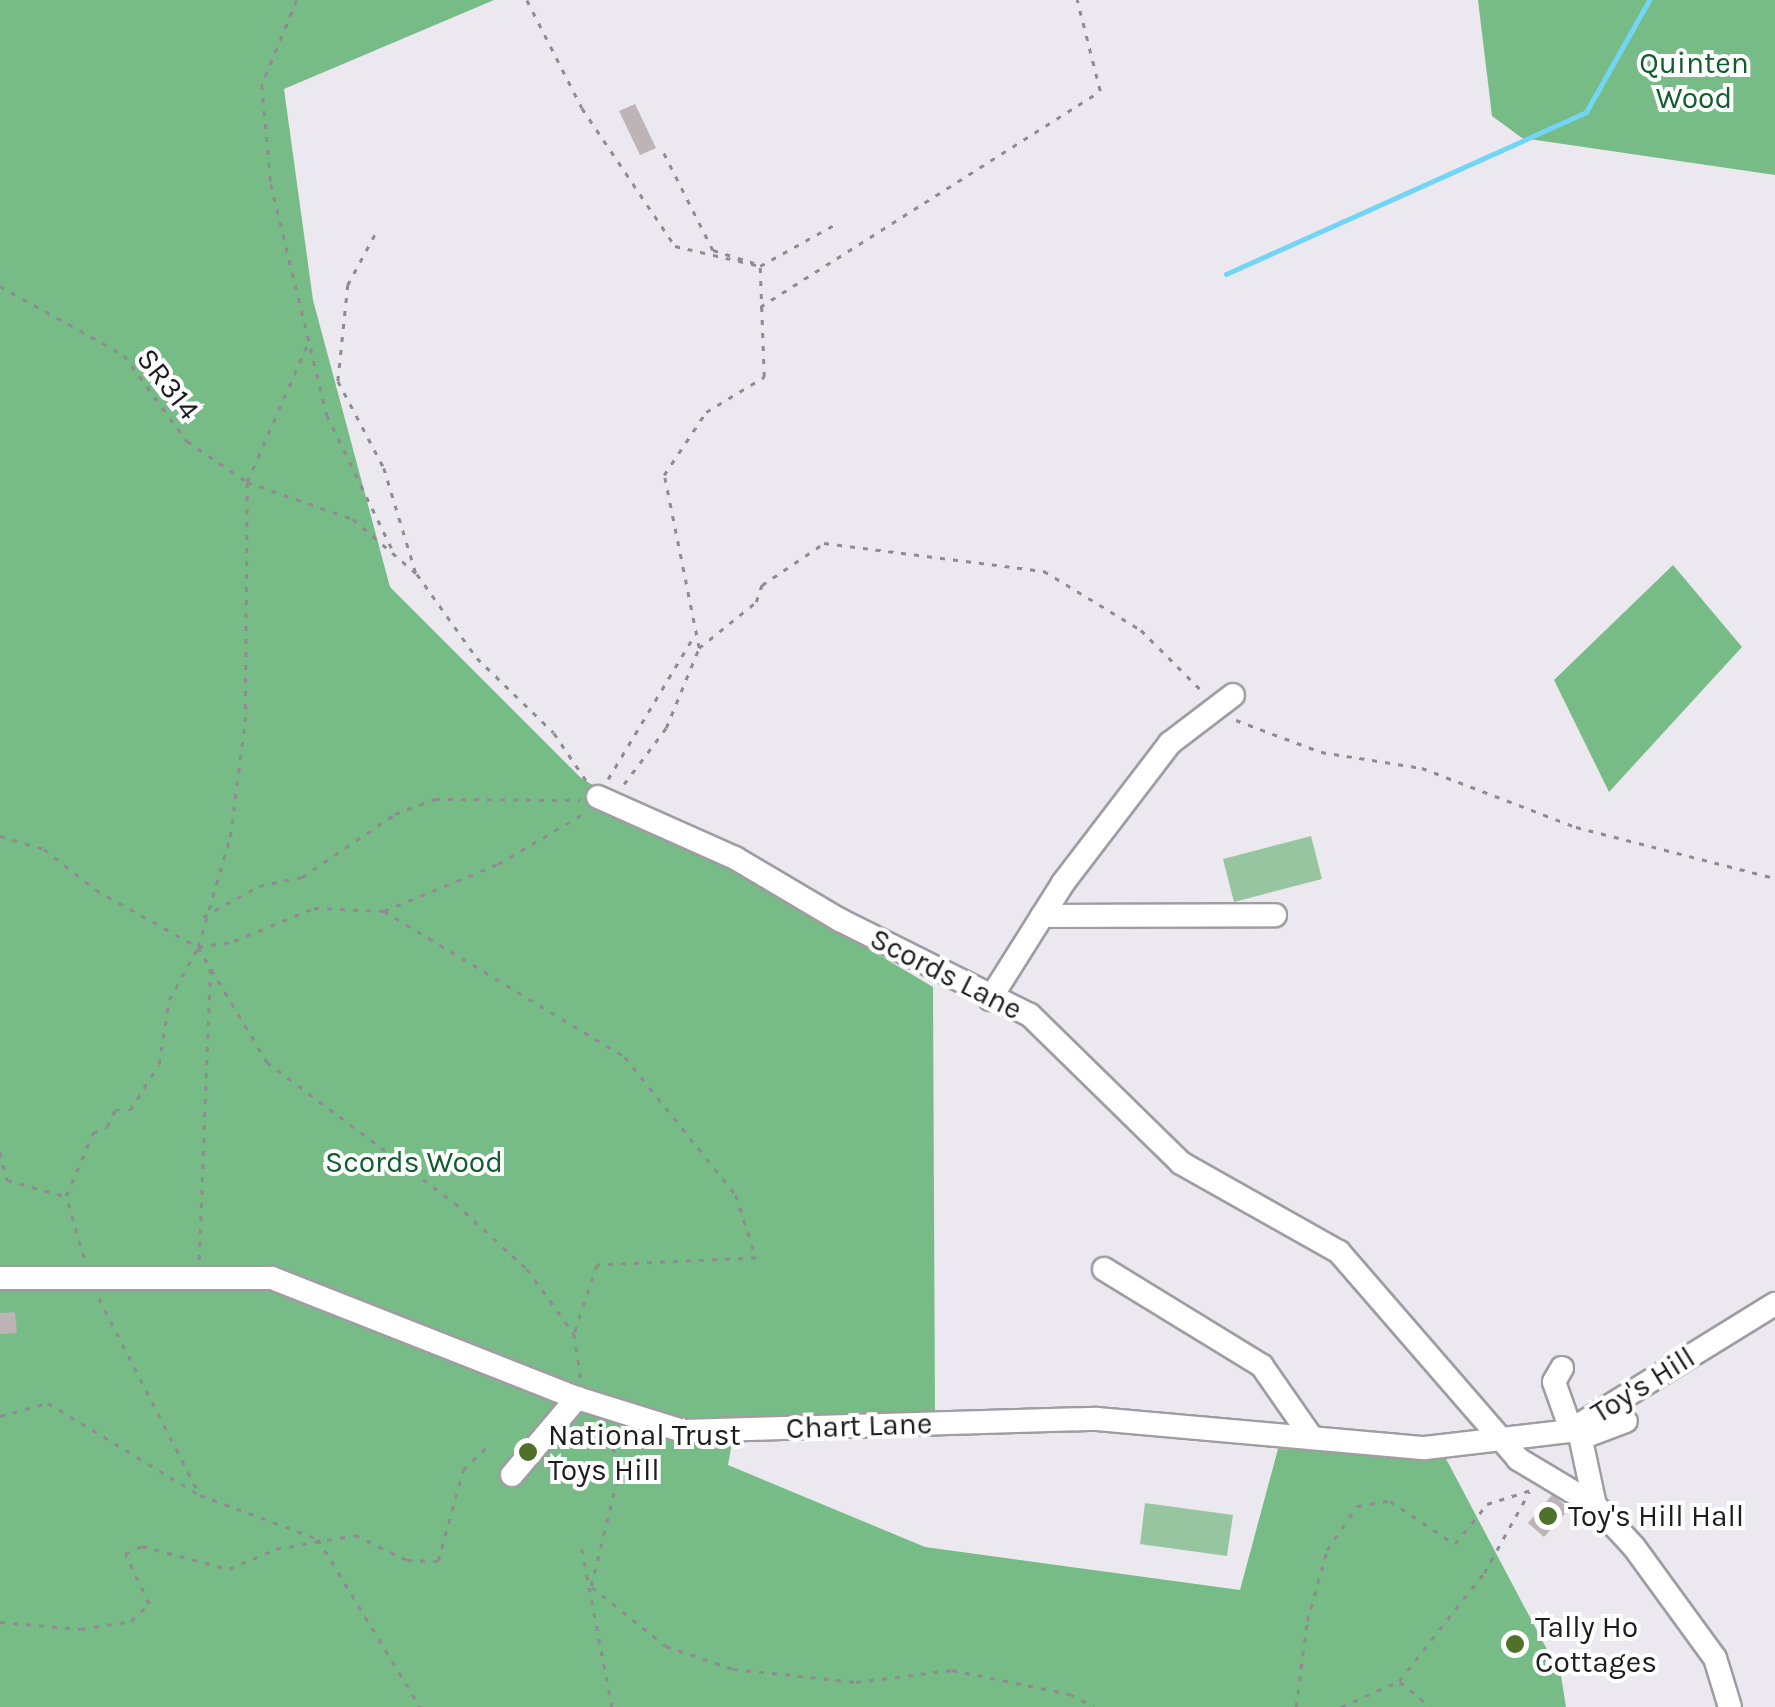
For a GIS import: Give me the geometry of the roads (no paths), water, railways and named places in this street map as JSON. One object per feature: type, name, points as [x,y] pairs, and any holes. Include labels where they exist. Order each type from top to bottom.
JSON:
[{"type":"street","points":[[990,999],[1042,916],[1170,742],[1226,700]]},
{"type":"street","name":"Scords Lane","points":[[598,797],[735,858],[990,999],[1030,1015],[1181,1164],[1339,1252],[1504,1443],[1594,1505]]},
{"type":"street","points":[[1042,916],[1275,915]]},
{"type":"street","points":[[1104,1269],[1262,1366],[1312,1438]]},
{"type":"street","name":"Chart Lane","points":[[0,1278],[272,1278],[581,1400],[683,1431],[1097,1420],[1425,1448],[1504,1443]]},
{"type":"street","name":"Toy's Hill","points":[[1504,1443],[1577,1431],[1775,1304]]},
{"type":"street","points":[[1562,1368],[1554,1382],[1577,1431],[1594,1505],[1715,1658],[1730,1707]]},
{"type":"street","points":[[512,1475],[581,1400]]},
{"type":"street","points":[[1577,1431],[1626,1421]]},
{"type":"waterway","points":[[1226,274],[1586,112],[1649,0]]},
{"type":"place","name":"National Trust Toys Hill","points":[[528,1452]]},
{"type":"place","name":"Toy's Hill Hall","points":[[1548,1516]]},
{"type":"place","name":"Tally Ho Cottages","points":[[1515,1644]]},
{"type":"park label","name":"Quinten Wood","points":[[1694,80]]},
{"type":"park label","name":"Scords Wood","points":[[414,1162]]}]
